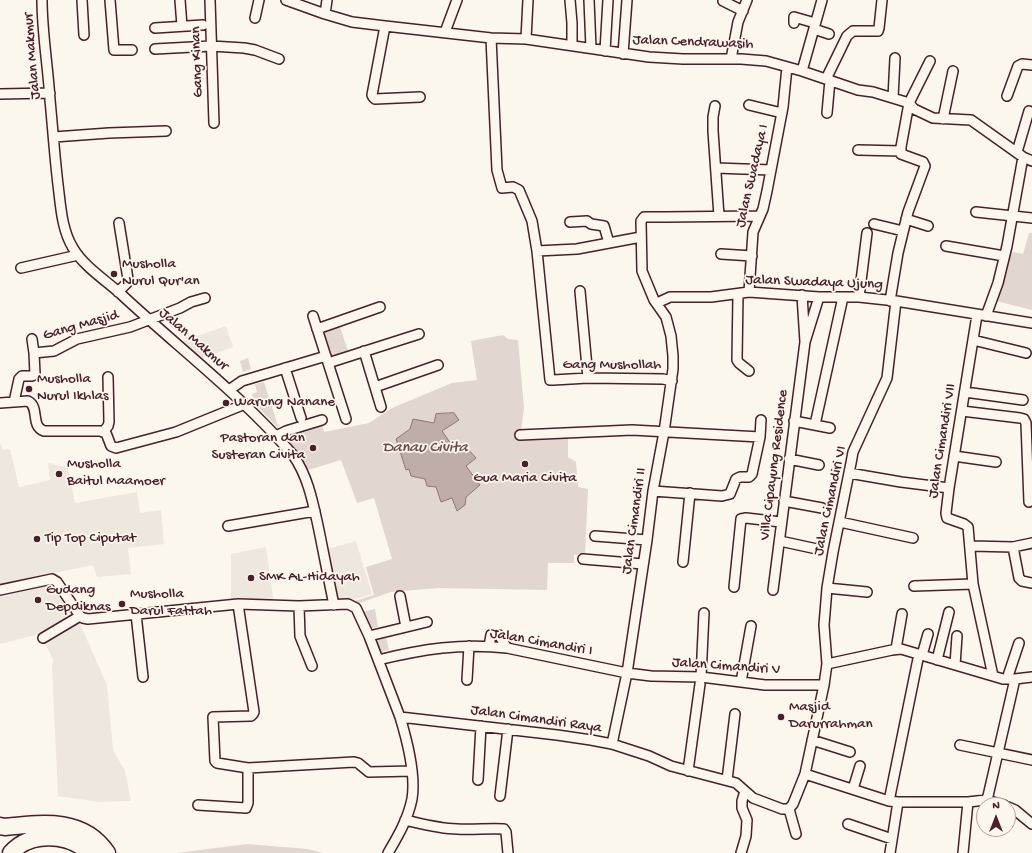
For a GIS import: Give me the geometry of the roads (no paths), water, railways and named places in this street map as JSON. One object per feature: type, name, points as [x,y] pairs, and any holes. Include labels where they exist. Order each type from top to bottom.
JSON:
[{"type":"highway","points":[[0,826],[5,827],[38,824],[67,826],[82,831],[94,839],[107,853]]},
{"type":"highway","points":[[11,853],[29,841],[54,837],[76,843],[89,853]]},
{"type":"street","name":"Jalan Makmur","points":[[42,0],[44,46],[50,93],[56,176],[62,218],[68,240],[78,255],[102,280],[118,292],[245,404],[276,436],[299,464],[315,511],[334,605]]},
{"type":"street","points":[[82,0],[84,35]]},
{"type":"street","points":[[110,0],[114,50],[132,50]]},
{"type":"street","points":[[180,0],[182,26]]},
{"type":"street","name":"Gang Kinan","points":[[210,0],[214,123]]},
{"type":"street","points":[[255,18],[259,0]]},
{"type":"street","name":"Jalan Cendrawasih","points":[[286,0],[352,22],[491,38],[526,39],[623,54],[676,59],[756,59],[802,71],[858,90],[873,92],[908,102],[914,109],[933,118],[971,120],[1032,161]]},
{"type":"street","points":[[326,0],[326,14]]},
{"type":"street","points":[[445,32],[457,0]]},
{"type":"street","points":[[526,39],[528,0]]},
{"type":"street","points":[[570,0],[572,45]]},
{"type":"street","points":[[589,0],[591,48]]},
{"type":"street","points":[[606,51],[608,0]]},
{"type":"street","points":[[623,54],[627,0]]},
{"type":"street","points":[[731,59],[737,28],[747,0]]},
{"type":"street","points":[[802,71],[822,0]]},
{"type":"street","points":[[827,112],[828,80],[847,36],[853,31],[878,31],[882,0]]},
{"type":"street","points":[[723,2],[743,10]]},
{"type":"street","points":[[794,23],[794,17],[829,34]]},
{"type":"street","points":[[155,28],[203,24]]},
{"type":"street","points":[[385,26],[372,95],[373,98],[420,97]]},
{"type":"street","points":[[491,38],[497,170],[502,188],[513,187],[519,190],[532,221],[537,251],[577,248],[641,237]]},
{"type":"street","points":[[155,49],[211,46],[255,50],[279,59]]},
{"type":"street","points":[[893,98],[895,58]]},
{"type":"street","points":[[858,150],[901,151],[908,102],[930,61]]},
{"type":"street","points":[[1007,96],[1018,66],[1022,64],[1032,65]]},
{"type":"street","name":"Jalan Swadaya I","points":[[749,292],[753,232],[763,209],[782,112],[787,67]]},
{"type":"street","points":[[944,119],[953,71]]},
{"type":"street","points":[[0,94],[50,93]]},
{"type":"street","points":[[749,105],[782,112]]},
{"type":"street","points":[[715,106],[713,131],[719,216]]},
{"type":"street","name":"Jalan Cimandiri VII","points":[[993,676],[973,584],[971,546],[968,527],[947,518],[946,513],[973,340],[981,315],[998,283],[1007,246],[1020,154],[1030,111]]},
{"type":"street","points":[[54,137],[166,131]]},
{"type":"street","name":"Jalan Cimandiri VI","points":[[827,664],[824,625],[827,588],[833,552],[853,452],[886,378],[893,301],[903,231],[924,164],[901,154],[901,151]]},
{"type":"street","points":[[716,168],[771,170]]},
{"type":"street","points":[[976,212],[1032,218]]},
{"type":"street","points":[[657,303],[642,271],[641,221],[644,216],[760,216]]},
{"type":"street","points":[[906,219],[928,226]]},
{"type":"street","points":[[570,222],[587,221],[591,224],[604,226],[609,243]]},
{"type":"street","points":[[118,292],[127,283],[128,279],[119,223]]},
{"type":"street","points":[[874,224],[903,231]]},
{"type":"street","points":[[859,297],[867,234]]},
{"type":"street","points":[[946,246],[1004,256]]},
{"type":"street","name":"Gang Mushollah","points":[[537,251],[550,380],[588,378],[663,379],[672,381]]},
{"type":"street","points":[[721,254],[752,256]]},
{"type":"street","points":[[21,268],[78,255]]},
{"type":"street","points":[[580,291],[588,378]]},
{"type":"street","name":"Jalan Swadaya Ujung","points":[[657,303],[670,297],[711,297],[749,292],[802,296],[859,297],[1032,323]]},
{"type":"street","points":[[738,294],[737,360],[749,370]]},
{"type":"street","name":"Villa Cipayung Residence","points":[[802,296],[805,342]]},
{"type":"street","name":"Villa Cipayung Residence","points":[[773,590],[805,342],[819,296]]},
{"type":"street","points":[[816,420],[842,297]]},
{"type":"street","name":"Gang Masjid","points":[[14,402],[19,379],[22,376],[32,376],[35,374],[34,353],[54,351],[77,339],[124,329],[180,308],[191,302],[205,298]]},
{"type":"street","name":"Jalan Cimandiri II","points":[[612,744],[627,673],[653,491],[672,381],[673,356],[671,336],[666,317],[657,303]]},
{"type":"street","points":[[317,329],[380,307]]},
{"type":"street","points":[[802,310],[814,312]]},
{"type":"street","points":[[313,316],[346,419]]},
{"type":"street","points":[[229,390],[242,381],[285,368],[364,351],[419,334]]},
{"type":"street","points":[[32,339],[34,353]]},
{"type":"street","points":[[973,340],[1026,353]]},
{"type":"street","points":[[364,351],[381,407]]},
{"type":"street","points":[[375,387],[438,365]]},
{"type":"street","points":[[285,368],[301,418]]},
{"type":"street","points":[[103,432],[108,426],[109,422],[108,377]]},
{"type":"street","points":[[965,392],[1023,400]]},
{"type":"street","points":[[0,403],[28,401],[32,403],[34,407],[37,426],[39,429],[44,431],[103,432],[106,433],[111,446],[116,448],[176,432],[245,404]]},
{"type":"street","points":[[962,410],[1020,418],[1025,421],[1029,502]]},
{"type":"street","points":[[276,436],[286,431],[322,420]]},
{"type":"street","points":[[653,491],[722,496],[730,494],[736,479],[740,477],[749,477],[752,474],[760,437],[761,420]]},
{"type":"street","points":[[794,421],[830,428]]},
{"type":"street","points":[[520,436],[622,430],[760,437]]},
{"type":"street","points":[[954,456],[996,462]]},
{"type":"street","points":[[789,459],[820,465]]},
{"type":"street","points":[[849,473],[949,488]]},
{"type":"street","points":[[683,562],[690,493]]},
{"type":"street","points":[[784,501],[822,508]]},
{"type":"street","points":[[228,526],[315,511]]},
{"type":"street","points":[[734,587],[741,520],[746,518],[781,522]]},
{"type":"street","points":[[840,522],[913,538]]},
{"type":"street","points":[[595,536],[647,540]]},
{"type":"street","points":[[780,541],[817,549]]},
{"type":"street","points":[[971,546],[1013,547],[1032,543]]},
{"type":"street","points":[[1013,547],[1020,578],[1022,581],[1032,583]]},
{"type":"street","points":[[583,559],[643,564]]},
{"type":"street","points":[[0,590],[52,579],[57,582],[80,616],[88,619],[238,604],[299,606],[348,604],[356,608],[370,636],[400,717],[411,760],[412,798],[401,832],[388,853]]},
{"type":"street","points":[[914,586],[973,584]]},
{"type":"street","points":[[827,588],[867,592]]},
{"type":"street","points":[[400,596],[406,627]]},
{"type":"street","points":[[238,604],[254,712],[251,716],[213,717],[215,761],[219,764],[248,768],[354,762],[358,763],[369,772],[412,771]]},
{"type":"street","points":[[299,606],[300,636],[312,666]]},
{"type":"street","points":[[937,660],[949,612]]},
{"type":"street","points":[[688,771],[700,680],[704,613]]},
{"type":"street","points":[[136,614],[142,677]]},
{"type":"street","points":[[896,649],[902,614]]},
{"type":"street","points":[[43,638],[80,616]]},
{"type":"street","points":[[370,636],[427,622]]},
{"type":"street","points":[[741,682],[751,626]]},
{"type":"street","points":[[890,853],[893,801],[921,655],[928,634]]},
{"type":"street","points":[[955,665],[957,636]]},
{"type":"street","points":[[988,797],[998,753],[1019,642]]},
{"type":"street","points":[[468,680],[469,646]]},
{"type":"street","name":"Jalan Cimandiri I","points":[[378,660],[433,648],[490,646],[507,648],[627,673]]},
{"type":"street","points":[[796,834],[789,809],[793,804],[805,774],[827,664],[900,649],[993,676],[1011,679],[1032,677]]},
{"type":"street","name":"Jalan Cimandiri V","points":[[627,673],[765,685],[824,685]]},
{"type":"street","points":[[727,780],[735,714]]},
{"type":"street","name":"Jalan Cimandiri Raya","points":[[400,717],[508,729],[612,744],[649,756],[671,766],[736,783],[753,798],[782,809],[789,809]]},
{"type":"street","points":[[478,780],[481,726]]},
{"type":"street","points":[[500,796],[508,729]]},
{"type":"street","points":[[812,740],[850,752]]},
{"type":"street","points":[[960,745],[1032,760]]},
{"type":"street","points":[[853,789],[860,766]]},
{"type":"street","points":[[198,805],[246,808],[248,803],[248,768]]},
{"type":"street","points":[[805,774],[893,801],[976,801]]},
{"type":"street","points":[[741,853],[746,836],[747,820],[742,808],[742,801],[745,791]]},
{"type":"street","points":[[963,853],[968,802]]},
{"type":"street","points":[[1016,811],[1032,824]]},
{"type":"street","points":[[405,820],[432,826],[457,829],[504,829],[506,832],[508,853]]},
{"type":"street","points":[[848,824],[892,839]]},
{"type":"water","name":"Danau Civita","points":[[454,413],[459,420],[442,431],[456,451],[467,448],[476,458],[466,466],[480,485],[466,497],[465,505],[457,511],[452,498],[441,502],[436,487],[427,486],[425,479],[411,476],[409,469],[406,470],[396,439],[410,429],[413,419],[434,423],[436,414]]},
{"type":"place","name":"Musholla Nurul Qur'an","points":[[114,274]]},
{"type":"place","name":"Musholla Nurul Ikhlas","points":[[29,389]]},
{"type":"place","name":"Warung Nanane","points":[[226,403]]},
{"type":"place","name":"Pastoran dan Susteran Civita","points":[[313,448]]},
{"type":"place","name":"Gua Maria Civita","points":[[525,464]]},
{"type":"place","name":"Musholla Baitul Maamoer","points":[[59,474]]},
{"type":"place","name":"Tip Top Ciputat","points":[[37,539]]},
{"type":"place","name":"SMK AL-Hidayah","points":[[251,578]]},
{"type":"place","name":"Gudang Depdiknas","points":[[38,600]]},
{"type":"place","name":"Musholla Darul Fattah","points":[[122,604]]},
{"type":"place","name":"Masjid Darurrahman","points":[[781,717]]}]
